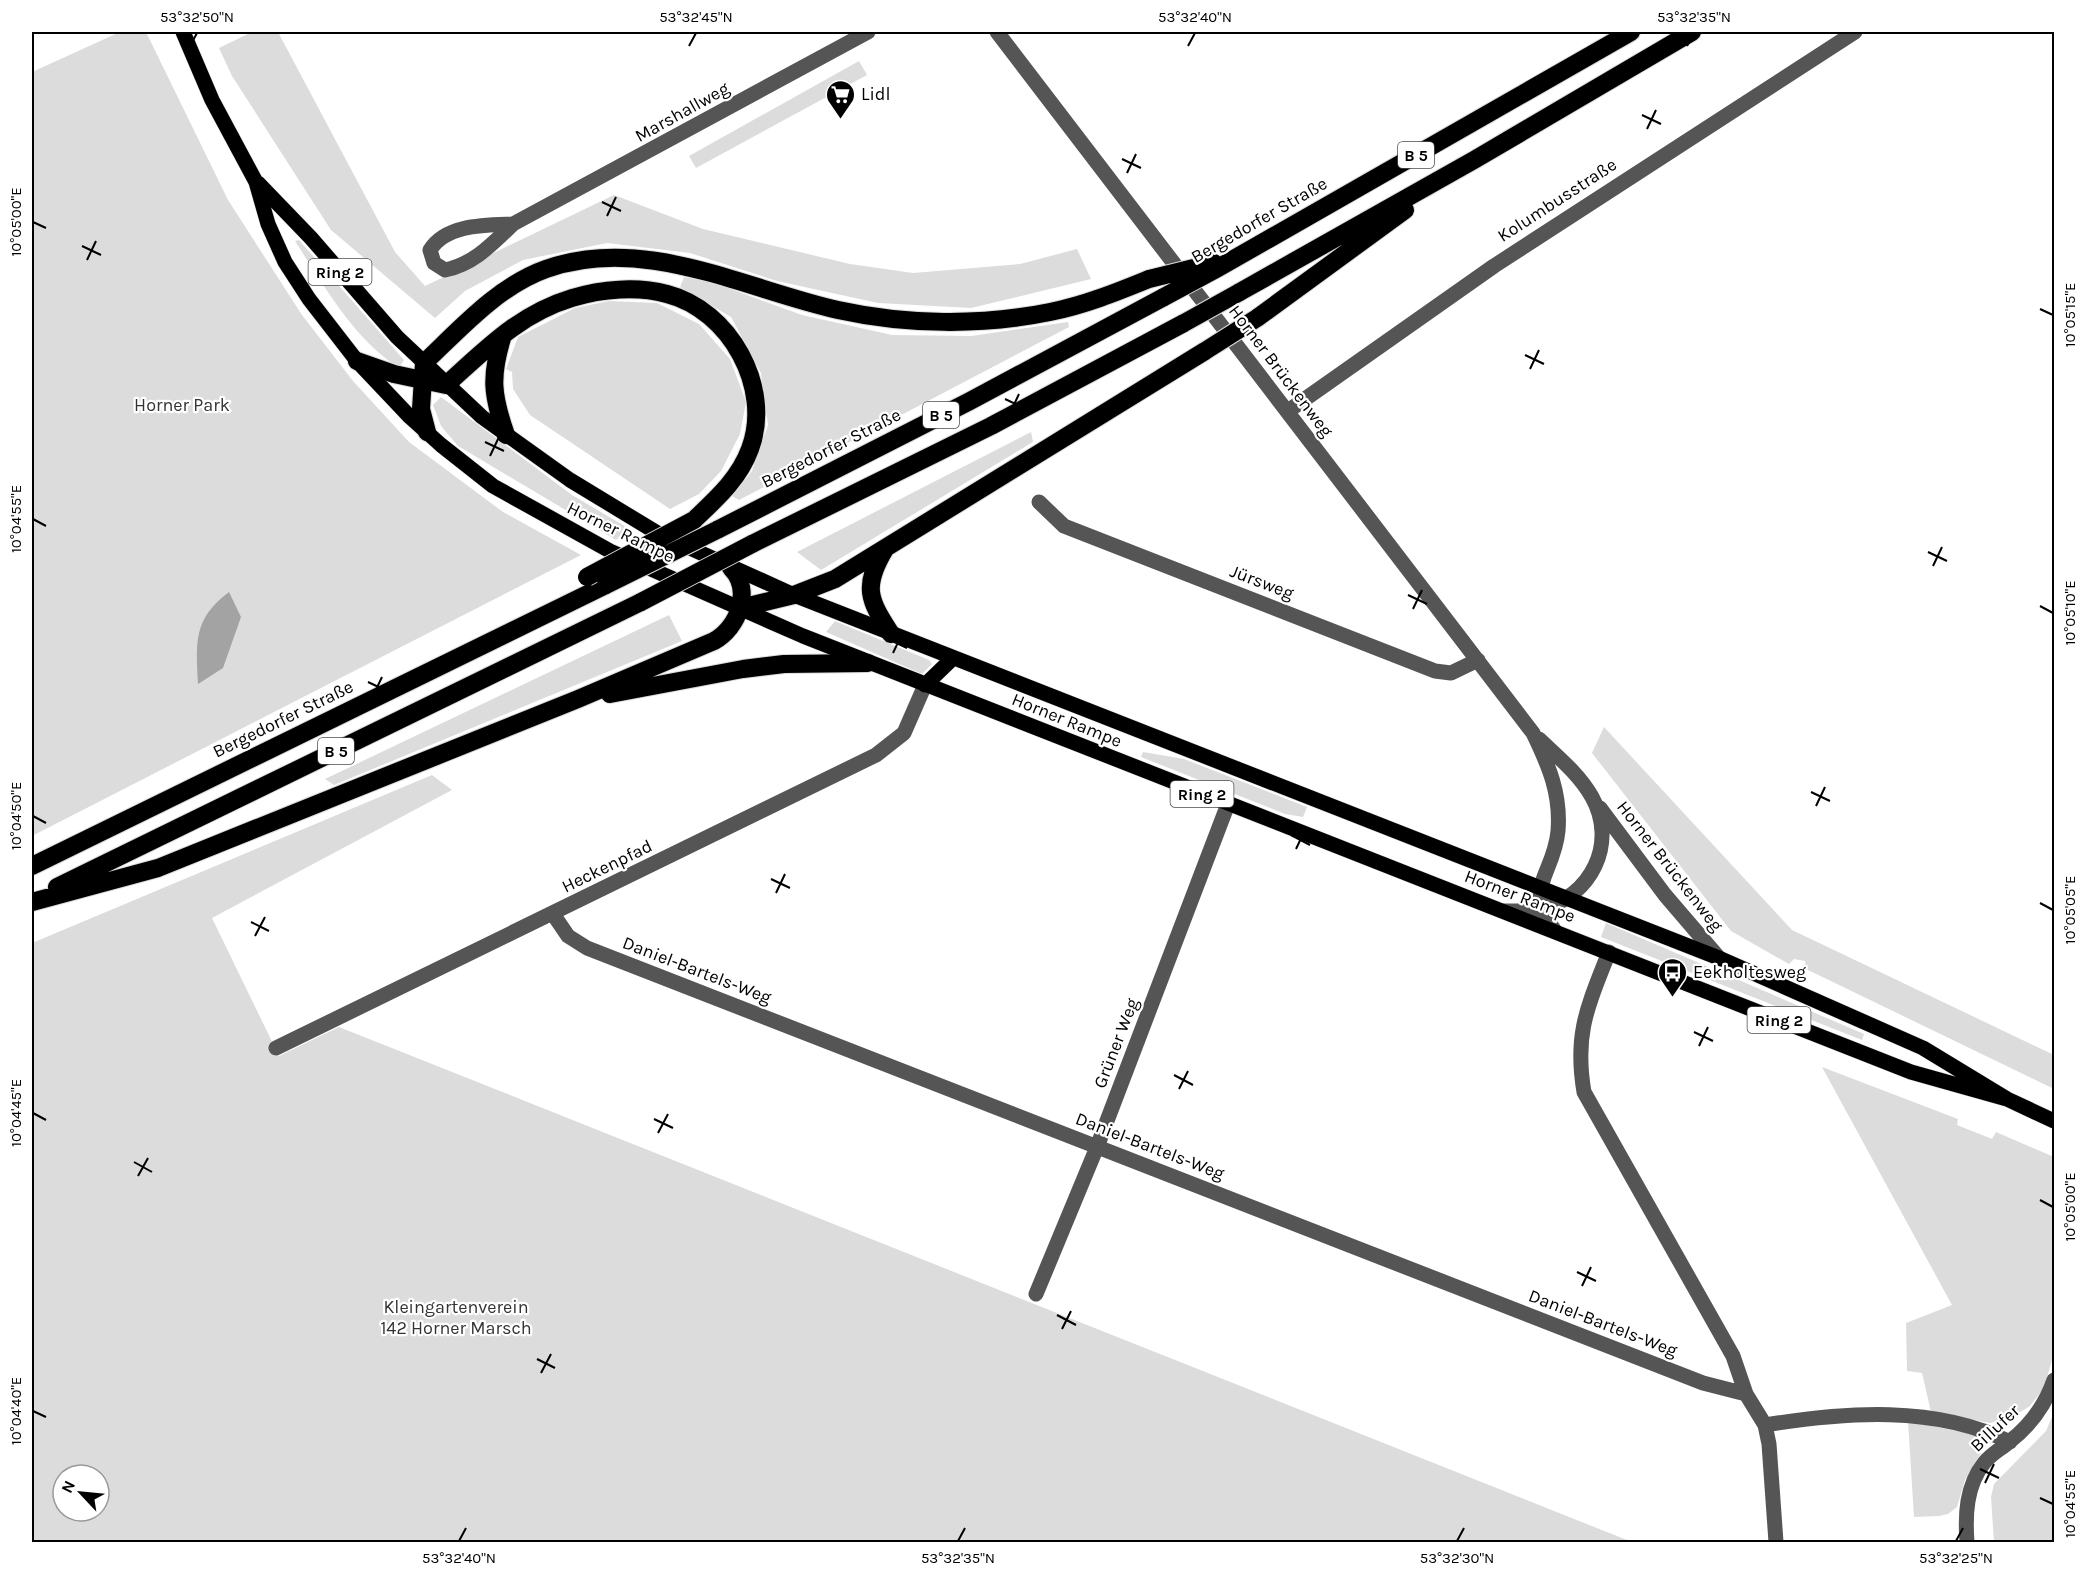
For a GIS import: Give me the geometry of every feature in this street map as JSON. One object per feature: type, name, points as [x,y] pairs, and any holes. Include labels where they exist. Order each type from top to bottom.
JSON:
[{"type":"highway","name":"Bergedorfer Straße","points":[[32,867],[717,530],[970,401],[1164,297],[1216,266],[1236,258],[1631,32]]},
{"type":"highway","name":"B 5","points":[[32,901],[641,602],[752,544],[991,426],[1238,294],[1474,160],[1692,32]]},
{"type":"highway","points":[[740,608],[794,595],[835,579],[1257,318],[1474,160]]},
{"type":"highway","points":[[427,432],[422,409],[423,372],[476,314],[513,287],[544,270],[587,261],[628,259],[668,262],[840,310],[945,322],[1015,318],[1051,312],[1097,300],[1149,279],[1216,266]]},
{"type":"highway","points":[[357,361],[394,374],[423,372],[446,385],[522,319],[574,297],[625,289],[667,294],[682,299],[717,322],[731,339],[753,383],[756,427],[750,448],[732,483],[693,520],[587,577],[537,617]]},
{"type":"highway","points":[[504,333],[492,379],[495,402],[506,435]]},
{"type":"highway","points":[[887,547],[872,577],[870,593],[876,611],[891,634]]},
{"type":"highway","points":[[578,699],[714,641],[729,629],[740,608],[741,581],[731,568]]},
{"type":"highway","points":[[578,699],[743,669],[784,664],[868,663]]},
{"type":"highway","name":"B 5","points":[[32,901],[158,868],[578,699]]},
{"type":"main road","name":"Horner Rampe","points":[[183,32],[212,100],[256,182],[268,224],[285,262],[333,332],[357,361],[427,432],[493,486],[576,534],[868,663],[1911,1072],[2007,1099]]},
{"type":"main road","name":"Horner Rampe","points":[[256,182],[311,238],[397,337],[423,372]]},
{"type":"main road","name":"Horner Rampe","points":[[446,385],[506,435],[619,511],[659,534],[731,568],[891,634],[1540,886],[1719,958],[1923,1048],[2007,1099],[2055,1121]]},
{"type":"main road","points":[[925,685],[953,658]]},
{"type":"street","name":"Marshallweg","points":[[513,224],[483,225],[453,232],[437,239],[430,250],[434,263],[445,270],[459,267],[483,254],[513,224],[868,32]]},
{"type":"street","name":"Horner Brückenweg","points":[[997,32],[1533,733],[1574,771],[1665,895],[1719,958]]},
{"type":"street","name":"Kolumbusstraße","points":[[1288,411],[1494,266],[1855,32]]},
{"type":"street","name":"Jürsweg","points":[[1039,502],[1064,526],[1435,671],[1451,673],[1478,660]]},
{"type":"street","name":"Heckenpfad","points":[[276,1048],[876,756],[904,733],[925,685]]},
{"type":"street","name":"Horner Brückenweg","points":[[1533,733],[1553,777],[1558,805],[1556,839],[1540,886],[1540,909]]},
{"type":"street","name":"Horner Brückenweg","points":[[1504,911],[1540,909],[1567,897],[1592,874],[1601,849],[1601,824],[1592,797]]},
{"type":"street","name":"Grüner Weg","points":[[1036,1294],[1097,1147],[1228,804]]},
{"type":"street","points":[[1540,909],[1555,931]]},
{"type":"street","name":"Daniel-Bartels-Weg","points":[[553,914],[568,936],[587,948],[1703,1383],[1746,1394]]},
{"type":"street","points":[[1609,952],[1587,1007],[1580,1035],[1579,1061],[1584,1092],[1733,1356],[1746,1394],[1766,1425],[1776,1542]]},
{"type":"street","name":"Billufer","points":[[1967,1542],[1967,1504],[1976,1476],[1990,1457],[2010,1442],[2039,1413],[2055,1380]]},
{"type":"street","points":[[1766,1425],[1891,1414],[1926,1417],[1983,1429],[2010,1442]]},
{"type":"green space","name":"Horner Park","points":[[120,32],[146,32],[228,200],[302,315],[353,381],[409,442],[503,512],[581,555],[32,836],[32,72]]},
{"type":"green space","points":[[252,32],[278,32],[395,252],[425,286],[614,195],[703,229],[850,264],[913,273],[1020,264],[1077,249],[1091,279],[971,308],[878,303],[777,281],[690,253],[607,243],[523,260],[465,291],[435,318],[331,230],[232,76],[219,48]]},
{"type":"green space","points":[[859,61],[867,75],[696,168],[689,156]]},
{"type":"green space","points":[[299,240],[404,360],[399,368],[368,342],[341,311],[295,241]]},
{"type":"green space","points":[[684,277],[714,283],[802,315],[892,335],[971,336],[1068,322],[1069,327],[739,500],[732,496],[752,471],[768,425],[761,373],[731,317],[680,287]]},
{"type":"green space","points":[[609,301],[657,303],[699,324],[730,359],[746,402],[740,434],[721,471],[699,494],[670,509],[530,415],[513,389],[512,372],[506,369],[518,337],[575,308]]},
{"type":"green space","points":[[441,397],[572,495],[628,528],[616,540],[458,446],[441,426],[433,405]]},
{"type":"green space","points":[[1031,432],[1033,442],[821,570],[797,552]]},
{"type":"green space","points":[[669,615],[682,641],[334,785],[325,779]]},
{"type":"green space","points":[[835,621],[929,660],[932,664],[922,674],[826,632]]},
{"type":"green space","points":[[1604,727],[1792,930],[2054,1055],[2054,1089],[1806,969],[1805,961],[1794,959],[1789,964],[1731,931],[1592,753]]},
{"type":"green space","points":[[1143,752],[1184,759],[1307,807],[1303,817],[1285,814],[1141,757]]},
{"type":"green space","name":"Kleingartenverein 142 Horner Marsch","points":[[432,775],[452,790],[212,918],[279,1056],[339,1027],[1632,1542],[32,1542],[32,943]]},
{"type":"green space","points":[[1606,923],[1864,1034],[1862,1040],[1601,937]]},
{"type":"green space","points":[[1822,1067],[1958,1119],[1957,1125],[1992,1139],[1996,1132],[2054,1157],[2054,1353],[2044,1388],[2030,1406],[2009,1419],[1990,1423],[1931,1412],[1922,1373],[1907,1371],[1906,1323],[1952,1305]]},
{"type":"green space","points":[[2054,1412],[2054,1542],[1994,1542],[1991,1497],[1994,1484],[2046,1431]]},
{"type":"green space","points":[[1908,1421],[1976,1435],[1983,1445],[1982,1451],[1965,1480],[1957,1507],[1948,1514],[1914,1517]]},
{"type":"shaded area","points":[[229,592],[241,617],[223,668],[198,684],[199,632],[209,612]]},
{"type":"place","name":"Lidl","points":[[840,120]]},
{"type":"place","name":"Eekholtesweg","points":[[1672,998]]}]
